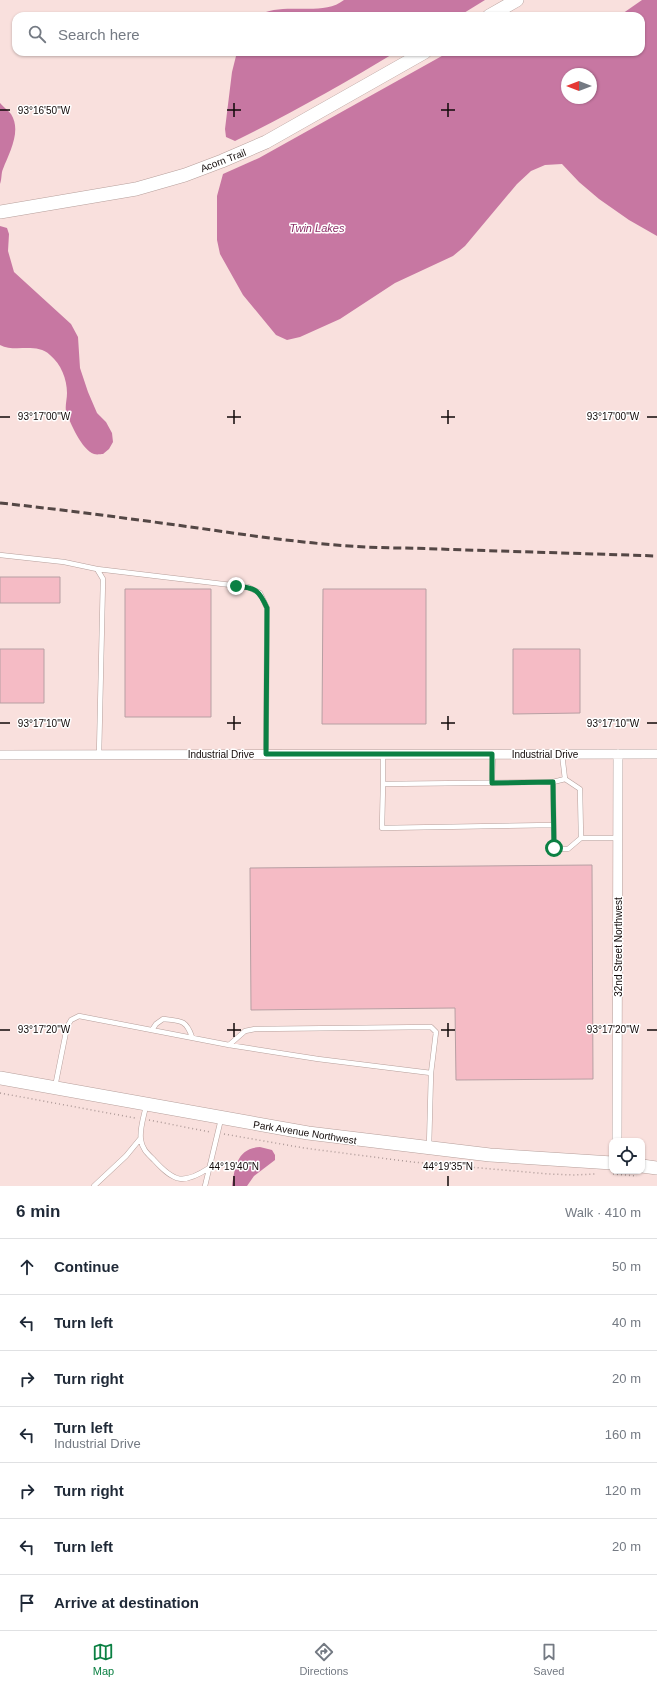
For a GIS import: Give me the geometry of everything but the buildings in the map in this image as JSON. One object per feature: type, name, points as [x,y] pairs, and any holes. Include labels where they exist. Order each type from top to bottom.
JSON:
[{"type":"street","points":[[495,12],[517,0]]},
{"type":"street","name":"Acorn Trail","points":[[0,212],[136,189],[185,175],[215,164],[266,142],[418,56]]},
{"type":"street","name":"32nd Street Northwest","points":[[617,1138],[618,754]]},
{"type":"street","name":"Industrial Drive","points":[[0,755],[657,754]]},
{"type":"street","name":"Park Avenue Northwest","points":[[0,1078],[221,1119],[308,1133],[429,1149],[609,1168]]},
{"type":"street","points":[[645,1171],[657,1168]]},
{"type":"lane","points":[[0,555],[21,556],[64,562],[97,569],[248,587],[260,593],[267,608],[266,754]]},
{"type":"lane","points":[[97,569],[103,580],[99,755]]},
{"type":"lane","points":[[383,754],[382,828],[553,825]]},
{"type":"lane","points":[[492,754],[492,783]]},
{"type":"lane","points":[[562,754],[565,779]]},
{"type":"lane","points":[[383,784],[553,782],[565,779],[580,789],[581,838]]},
{"type":"lane","points":[[553,782],[554,848],[568,849],[581,838],[618,838]]},
{"type":"lane","points":[[55,1088],[66,1027],[71,1020],[78,1016],[229,1045],[318,1059],[431,1073]]},
{"type":"lane","points":[[152,1030],[156,1024],[163,1019],[181,1020],[188,1026],[192,1037]]},
{"type":"lane","points":[[229,1045],[245,1032],[255,1029],[431,1027],[436,1032],[436,1039],[431,1073],[429,1149]]},
{"type":"lane","points":[[94,1186],[126,1156],[140,1139],[147,1105]]},
{"type":"lane","points":[[205,1186],[221,1119]]},
{"type":"lane","points":[[140,1139],[143,1149],[165,1172],[176,1179],[196,1177],[209,1168]]},
{"type":"water","points":[[344,0],[485,0],[466,12],[265,12],[278,9],[324,8],[335,5]]},
{"type":"water","name":"Twin Lakes","points":[[642,0],[657,0],[657,236],[629,220],[599,199],[579,182],[562,164],[545,165],[531,171],[517,184],[465,246],[453,256],[395,283],[340,319],[300,337],[287,340],[276,335],[243,295],[220,254],[217,240],[217,196],[223,174],[259,158],[442,56],[645,56],[645,12],[625,12]]},
{"type":"water","points":[[236,56],[389,56],[356,76],[235,141],[226,137],[225,129],[232,72]]},
{"type":"water","points":[[0,103],[11,114],[14,121],[15,135],[2,171],[0,184]]},
{"type":"water","points":[[0,226],[7,228],[9,234],[8,251],[14,272],[71,324],[78,337],[80,368],[88,392],[97,413],[106,422],[112,433],[113,442],[109,449],[103,454],[95,454],[85,447],[73,429],[66,411],[67,393],[65,377],[54,359],[44,351],[38,349],[12,348],[0,345]]},
{"type":"water","points":[[260,1147],[272,1150],[275,1155],[275,1160],[254,1176],[247,1186],[232,1186],[238,1160],[246,1151],[252,1148]]},
{"type":"railway","points":[[0,503],[276,539],[328,544],[380,548],[657,556]]},
{"type":"route","points":[[236,586],[248,587],[260,593],[267,608],[266,754],[492,754],[492,783],[553,782],[554,848]]}]
